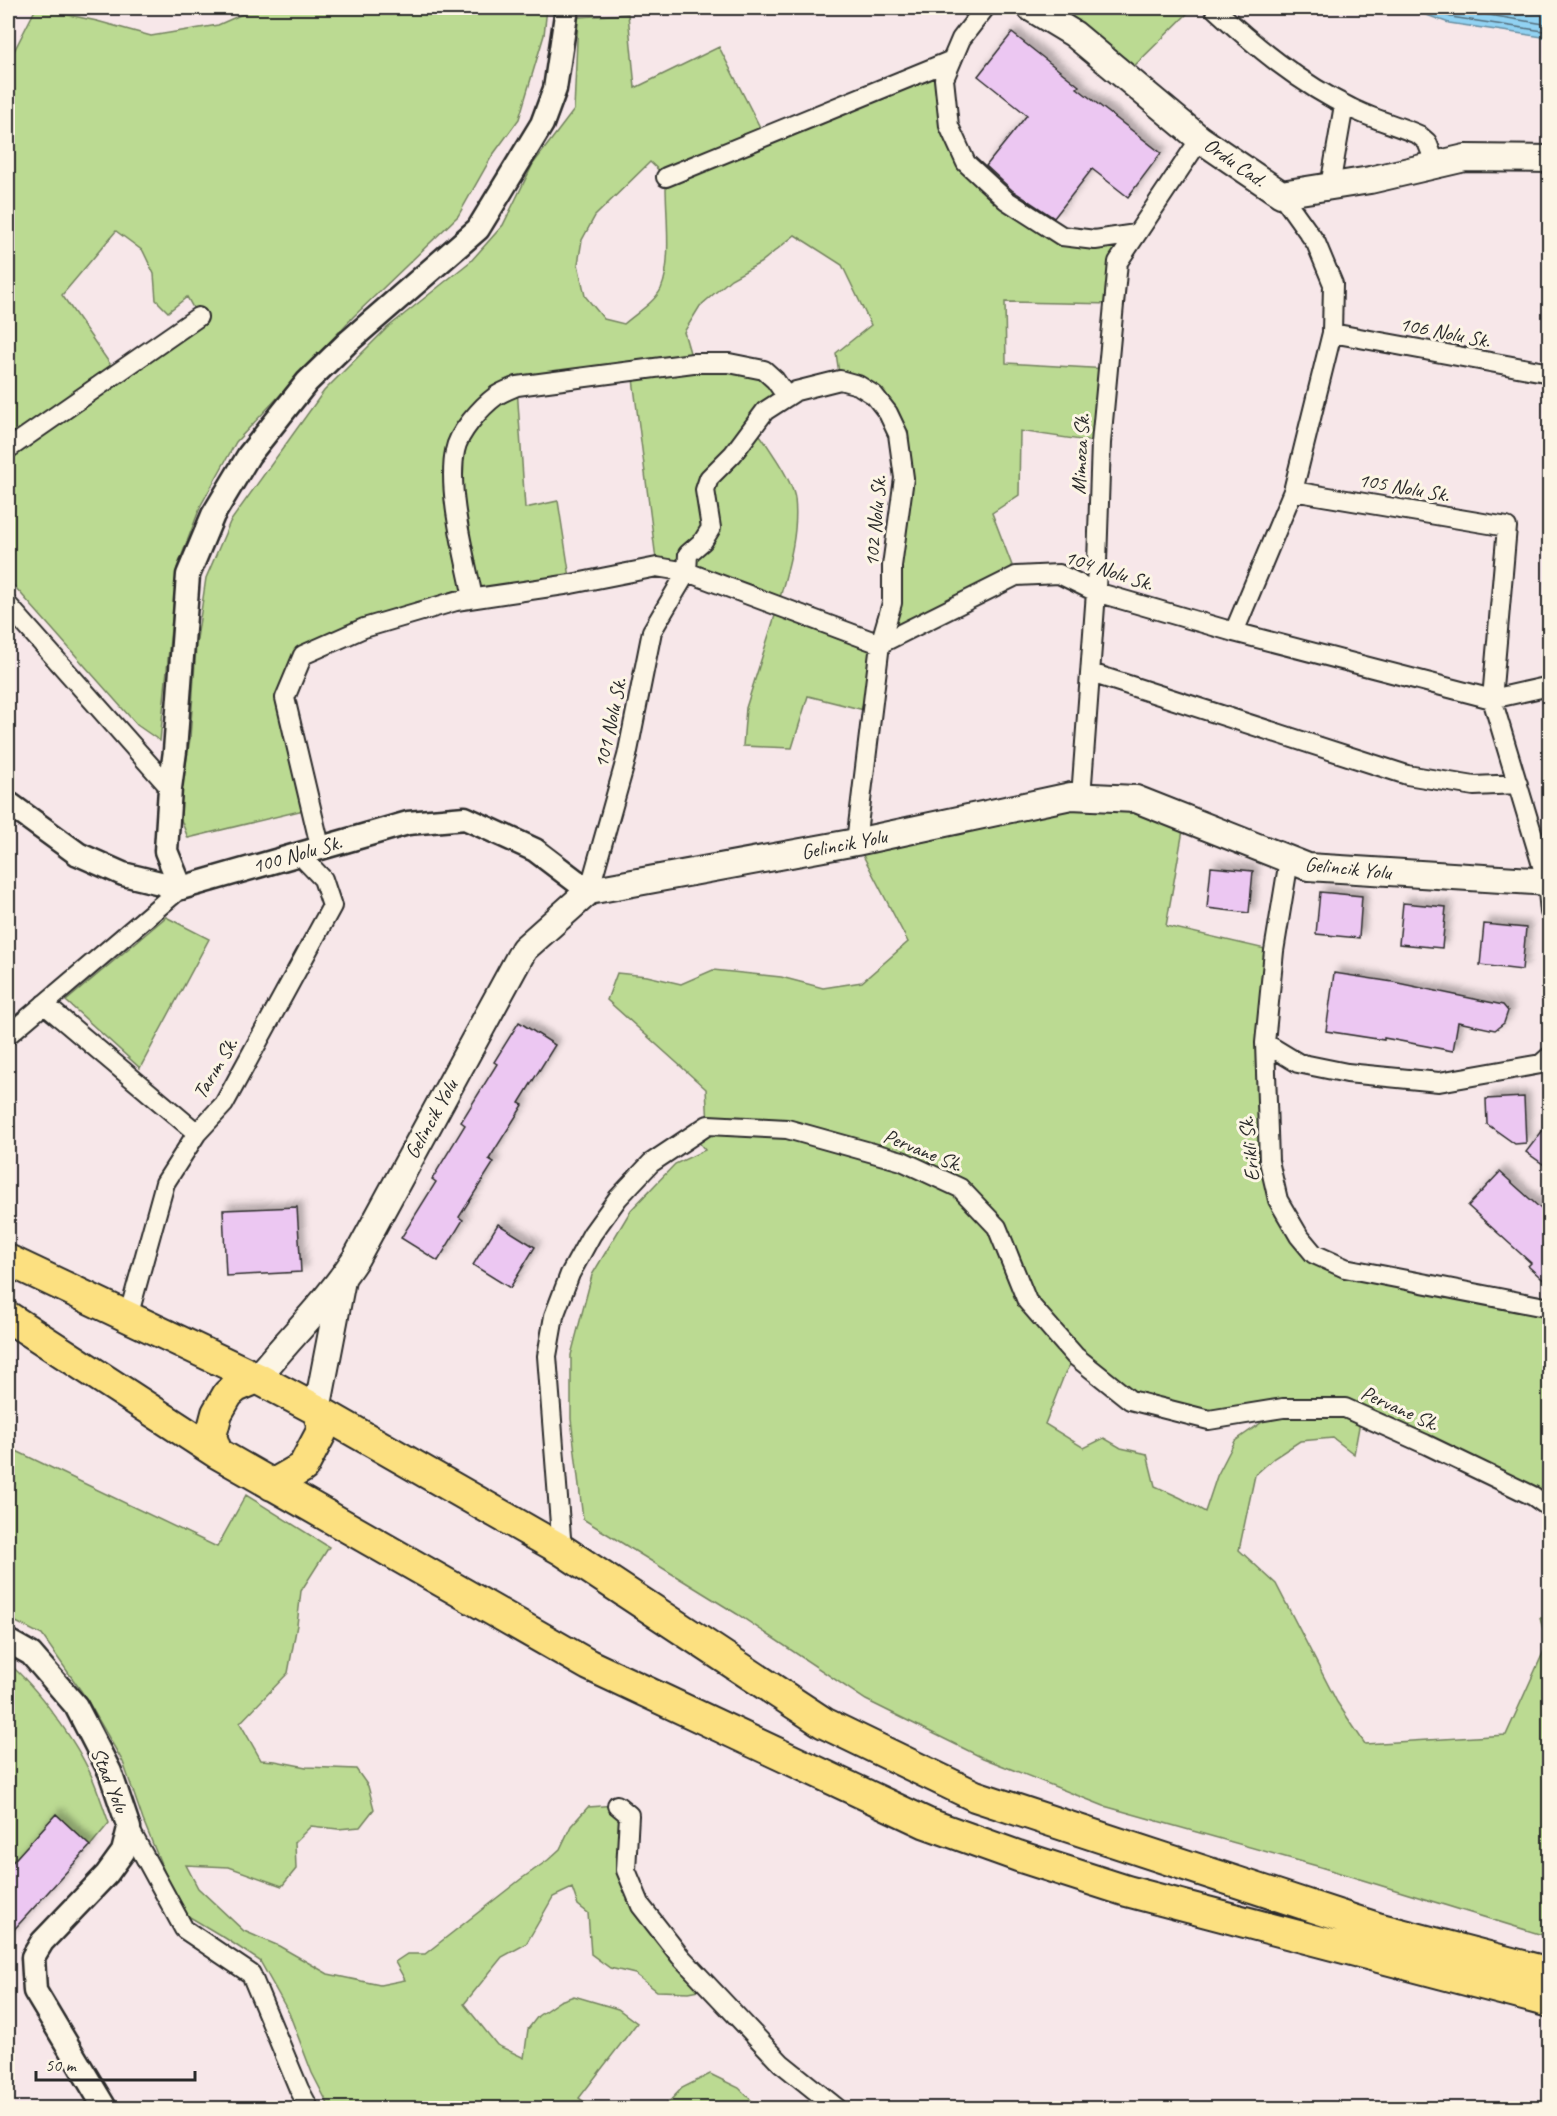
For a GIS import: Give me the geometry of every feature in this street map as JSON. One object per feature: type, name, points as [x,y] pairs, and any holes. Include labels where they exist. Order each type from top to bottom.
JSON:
[{"type":"highway","points":[[8,1260],[257,1378],[317,1410],[562,1550],[824,1722],[975,1796],[1377,1928],[1548,1995]]},
{"type":"highway","points":[[8,1317],[217,1453],[589,1665],[926,1823],[1127,1891],[1548,1995]]},
{"type":"highway","points":[[217,1453],[211,1436],[217,1413],[236,1387],[257,1378]]},
{"type":"highway","points":[[272,1485],[303,1467],[321,1432],[322,1423],[317,1410]]},
{"type":"main road","name":"Ordu Cad.","points":[[1031,8],[1074,34],[1200,139],[1281,194],[1465,158],[1550,159]]},
{"type":"main road","name":"Gelincik Yolu","points":[[342,1279],[356,1258],[524,949],[589,891],[856,842],[1071,796],[1136,799],[1308,867],[1548,882]]},
{"type":"main road","points":[[257,1378],[280,1348],[342,1279]]},
{"type":"main road","points":[[317,1410],[342,1279]]},
{"type":"street","points":[[8,1035],[181,888],[165,851],[170,788],[176,751],[188,575],[213,515],[249,455],[308,382],[348,342],[477,229],[542,124],[555,89],[567,8]]},
{"type":"street","points":[[985,8],[961,39],[944,79],[949,126],[966,163],[1006,200],[1062,236],[1095,240],[1136,234]]},
{"type":"street","points":[[1214,8],[1244,36],[1316,89],[1344,105],[1419,135],[1427,142],[1436,165]]},
{"type":"street","points":[[666,177],[952,60]]},
{"type":"street","points":[[1329,186],[1344,105]]},
{"type":"street","name":"Mimoza Sk.","points":[[1081,797],[1096,592],[1101,442],[1118,262],[1200,139]]},
{"type":"street","points":[[1234,632],[1293,490],[1332,333],[1333,284],[1316,243],[1281,194]]},
{"type":"street","points":[[8,449],[198,317]]},
{"type":"street","name":"106 Nolu Sk.","points":[[1332,333],[1550,373]]},
{"type":"street","points":[[472,598],[452,483],[455,449],[467,427],[481,409],[497,395],[517,386],[693,363],[729,363],[764,370],[775,380],[787,397]]},
{"type":"street","name":"102 Nolu Sk.","points":[[687,572],[688,554],[702,541],[711,528],[705,490],[709,478],[733,454],[765,411],[796,391],[840,380],[858,385],[874,395],[888,413],[898,434],[904,478],[892,566],[892,603],[880,644]]},
{"type":"street","name":"105 Nolu Sk.","points":[[1293,490],[1507,527],[1492,699]]},
{"type":"street","points":[[310,850],[285,698],[303,655],[364,628],[456,601],[571,584],[657,567],[687,572],[880,644],[856,842]]},
{"type":"street","name":"101 Nolu Sk.","points":[[589,891],[627,756],[652,631],[687,572]]},
{"type":"street","name":"104 Nolu Sk.","points":[[880,644],[1016,576],[1059,573],[1096,592],[1234,632],[1492,699]]},
{"type":"street","points":[[8,605],[170,788]]},
{"type":"street","points":[[1091,673],[1407,775],[1474,786],[1518,784]]},
{"type":"street","points":[[1550,686],[1492,699],[1548,882],[1550,912]]},
{"type":"street","name":"100 Nolu Sk.","points":[[8,803],[78,854],[123,874],[181,888],[408,823],[465,818],[535,850],[589,891]]},
{"type":"street","name":"Tarım Sk.","points":[[128,1317],[165,1183],[197,1133],[224,1104],[332,906],[310,850]]},
{"type":"street","name":"Erikli Sk.","points":[[1288,860],[1274,951],[1265,1043],[1269,1161],[1278,1200],[1299,1236],[1314,1254],[1345,1268],[1550,1308]]},
{"type":"street","points":[[44,1004],[197,1133]]},
{"type":"street","points":[[1265,1043],[1298,1063],[1347,1074],[1439,1082],[1541,1064],[1550,1056]]},
{"type":"street","name":"Pervane Sk.","points":[[562,1550],[548,1356],[554,1317],[570,1274],[592,1234],[618,1198],[651,1163],[708,1125],[787,1129],[902,1161],[960,1188],[997,1227],[1027,1301],[1075,1356],[1130,1400],[1209,1420],[1283,1408],[1345,1408],[1533,1496],[1550,1508]]},
{"type":"street","name":"Stad Yolu","points":[[8,1641],[31,1654],[76,1706],[110,1772],[129,1828],[123,1852],[107,1874],[42,1942],[33,1958],[35,1991],[105,2109]]},
{"type":"street","points":[[617,1805],[629,1815],[626,1870],[641,1906],[680,1956],[781,2063],[837,2109]]},
{"type":"street","points":[[129,1828],[184,1929],[251,1974],[309,2109]]},
{"type":"green space","points":[[36,8],[151,36],[218,25],[256,8],[547,8],[544,35],[519,119],[492,156],[458,216],[353,317],[236,442],[201,505],[177,568],[160,741],[137,725],[8,579],[8,63]],"holes":[[[116,231],[143,251],[154,274],[156,300],[168,312],[187,297],[198,317],[117,374],[62,295]]]},
{"type":"green space","points":[[1031,8],[1193,8],[1124,76]]},
{"type":"green space","points":[[628,14],[635,88],[719,47],[765,137],[952,60],[944,79],[966,163],[1062,236],[1136,234],[1114,304],[1005,302],[1006,363],[1108,369],[1101,443],[1020,431],[1019,495],[992,513],[1016,576],[880,644],[872,712],[808,696],[792,748],[743,746],[746,708],[778,606],[657,567],[632,371],[517,387],[525,508],[558,501],[571,584],[456,601],[303,655],[285,698],[312,808],[188,838],[178,812],[190,739],[196,646],[206,578],[230,522],[324,391],[387,328],[471,261],[503,225],[533,164],[574,110],[578,17]],"holes":[[[650,162],[666,177],[668,250],[665,278],[654,299],[624,324],[604,319],[585,296],[578,264],[582,240],[595,216]],[[795,235],[842,265],[871,325],[836,353],[840,380],[888,413],[904,478],[880,644],[778,605],[794,539],[795,499],[784,472],[753,426],[787,397],[775,380],[693,363],[684,332],[700,306],[731,279],[760,263]]]},
{"type":"green space","points":[[1071,796],[1185,819],[1166,926],[1274,951],[1265,1043],[1279,1200],[1314,1254],[1549,1308],[1549,1514],[1361,1416],[1354,1454],[1333,1438],[1300,1441],[1274,1458],[1255,1475],[1239,1550],[1276,1584],[1337,1702],[1365,1744],[1506,1735],[1547,1644],[1540,1618],[1549,1618],[1549,1937],[1317,1866],[1104,1806],[983,1758],[866,1700],[737,1614],[583,1519],[571,1419],[571,1355],[592,1275],[631,1210],[675,1164],[705,1150],[693,1135],[708,1125],[706,1089],[607,1000],[617,973],[647,976],[681,984],[713,970],[781,977],[823,988],[862,982],[908,942],[856,842]],"holes":[[[1075,1356],[1130,1400],[1209,1420],[1281,1409],[1235,1441],[1217,1476],[1205,1512],[1155,1486],[1147,1454],[1121,1448],[1104,1438],[1084,1448],[1045,1424],[1065,1373]]]},
{"type":"green space","points":[[166,917],[209,939],[140,1068],[66,1001]]},
{"type":"green space","points":[[8,1447],[217,1547],[246,1495],[329,1547],[301,1591],[288,1673],[240,1723],[261,1760],[306,1767],[356,1769],[368,1786],[374,1809],[360,1827],[338,1829],[311,1826],[295,1842],[296,1869],[282,1886],[229,1867],[186,1865],[198,1888],[244,1931],[279,1946],[328,1974],[380,1985],[405,1980],[395,1962],[407,1954],[425,1954],[548,1860],[560,1849],[571,1826],[588,1807],[617,1805],[629,1815],[626,1870],[710,1988],[689,1992],[657,1991],[635,1974],[610,1968],[591,1954],[588,1913],[578,1905],[572,1888],[553,1897],[526,1944],[502,1957],[464,2004],[497,2045],[524,2058],[528,2029],[538,2016],[560,2001],[574,1996],[618,2009],[637,2023],[579,2098],[593,2108],[330,2108],[312,2073],[289,2013],[260,1961],[183,1913],[143,1820],[123,1762],[86,1698],[42,1635],[8,1618]]},
{"type":"green space","points":[[8,1663],[31,1685],[76,1746],[94,1781],[109,1823],[90,1846],[56,1814],[8,1867]]},
{"type":"green space","points":[[710,2074],[739,2088],[759,2108],[663,2108],[682,2088]]},
{"type":"water","points":[[1407,8],[1549,8],[1549,38],[1449,23]]},
{"type":"building","points":[[1012,33],[1079,86],[1077,88],[1161,153],[1128,197],[1092,169],[1054,218],[1013,191],[986,166],[1027,115],[978,76]]},
{"type":"building","points":[[1211,867],[1253,871],[1249,913],[1207,908]]},
{"type":"building","points":[[1320,892],[1362,896],[1359,938],[1316,934]]},
{"type":"building","points":[[1403,903],[1446,907],[1442,948],[1399,944]]},
{"type":"building","points":[[1484,924],[1526,928],[1522,970],[1480,965]]},
{"type":"building","points":[[1334,973],[1393,982],[1503,1005],[1508,1011],[1504,1023],[1495,1030],[1458,1022],[1453,1051],[1384,1038],[1384,1040],[1326,1031]]},
{"type":"building","points":[[519,1022],[555,1045],[519,1103],[523,1105],[489,1159],[494,1162],[459,1217],[463,1220],[438,1261],[401,1238],[436,1182],[432,1179],[465,1125],[461,1122],[497,1064],[494,1062]]},
{"type":"building","points":[[1524,1097],[1526,1143],[1515,1144],[1487,1124],[1486,1099]]},
{"type":"building","points":[[1550,1121],[1550,1169],[1526,1152]]},
{"type":"building","points":[[1500,1172],[1550,1217],[1550,1286],[1528,1266],[1531,1263],[1468,1206]]},
{"type":"building","points":[[297,1207],[301,1272],[226,1276],[223,1210]]},
{"type":"building","points":[[498,1224],[535,1247],[510,1288],[473,1265]]},
{"type":"building","points":[[56,1814],[90,1846],[8,1936],[8,1867]]}]
